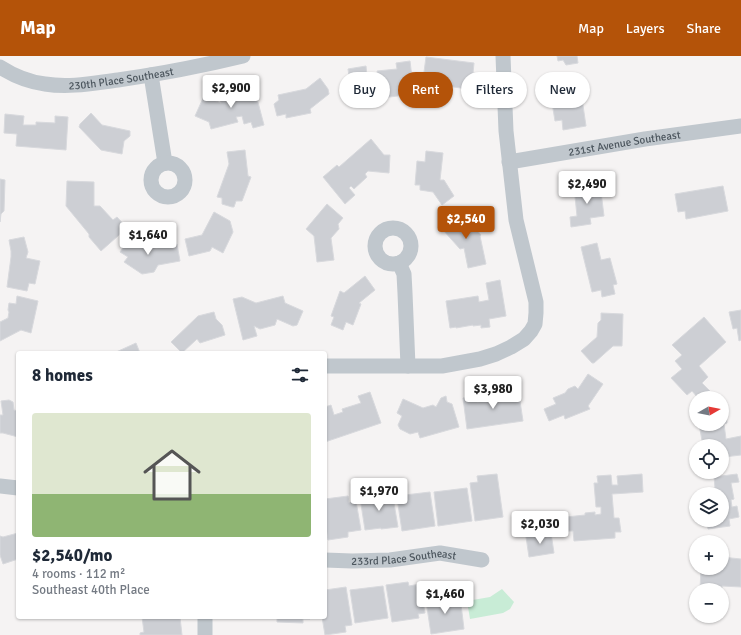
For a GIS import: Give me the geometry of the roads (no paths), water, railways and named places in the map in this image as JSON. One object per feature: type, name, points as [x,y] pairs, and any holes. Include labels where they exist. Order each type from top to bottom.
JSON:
[{"type":"street","name":"230th Place Southeast","points":[[0,67],[22,79],[63,86],[82,85],[151,75],[244,56]]},
{"type":"street","points":[[327,366],[442,366],[463,363],[496,354],[511,347],[524,339],[535,324],[536,302],[516,220],[506,131],[502,56]]},
{"type":"street","points":[[151,75],[165,163]]},
{"type":"street","name":"231st Avenue Southeast","points":[[509,162],[645,139],[741,126]]},
{"type":"street","points":[[399,263],[404,274],[406,293],[408,366]]},
{"type":"street","points":[[0,486],[16,488]]},
{"type":"street","name":"233rd Place Southeast","points":[[327,560],[390,560],[440,553],[482,560]]},
{"type":"street","points":[[205,619],[205,635]]}]
